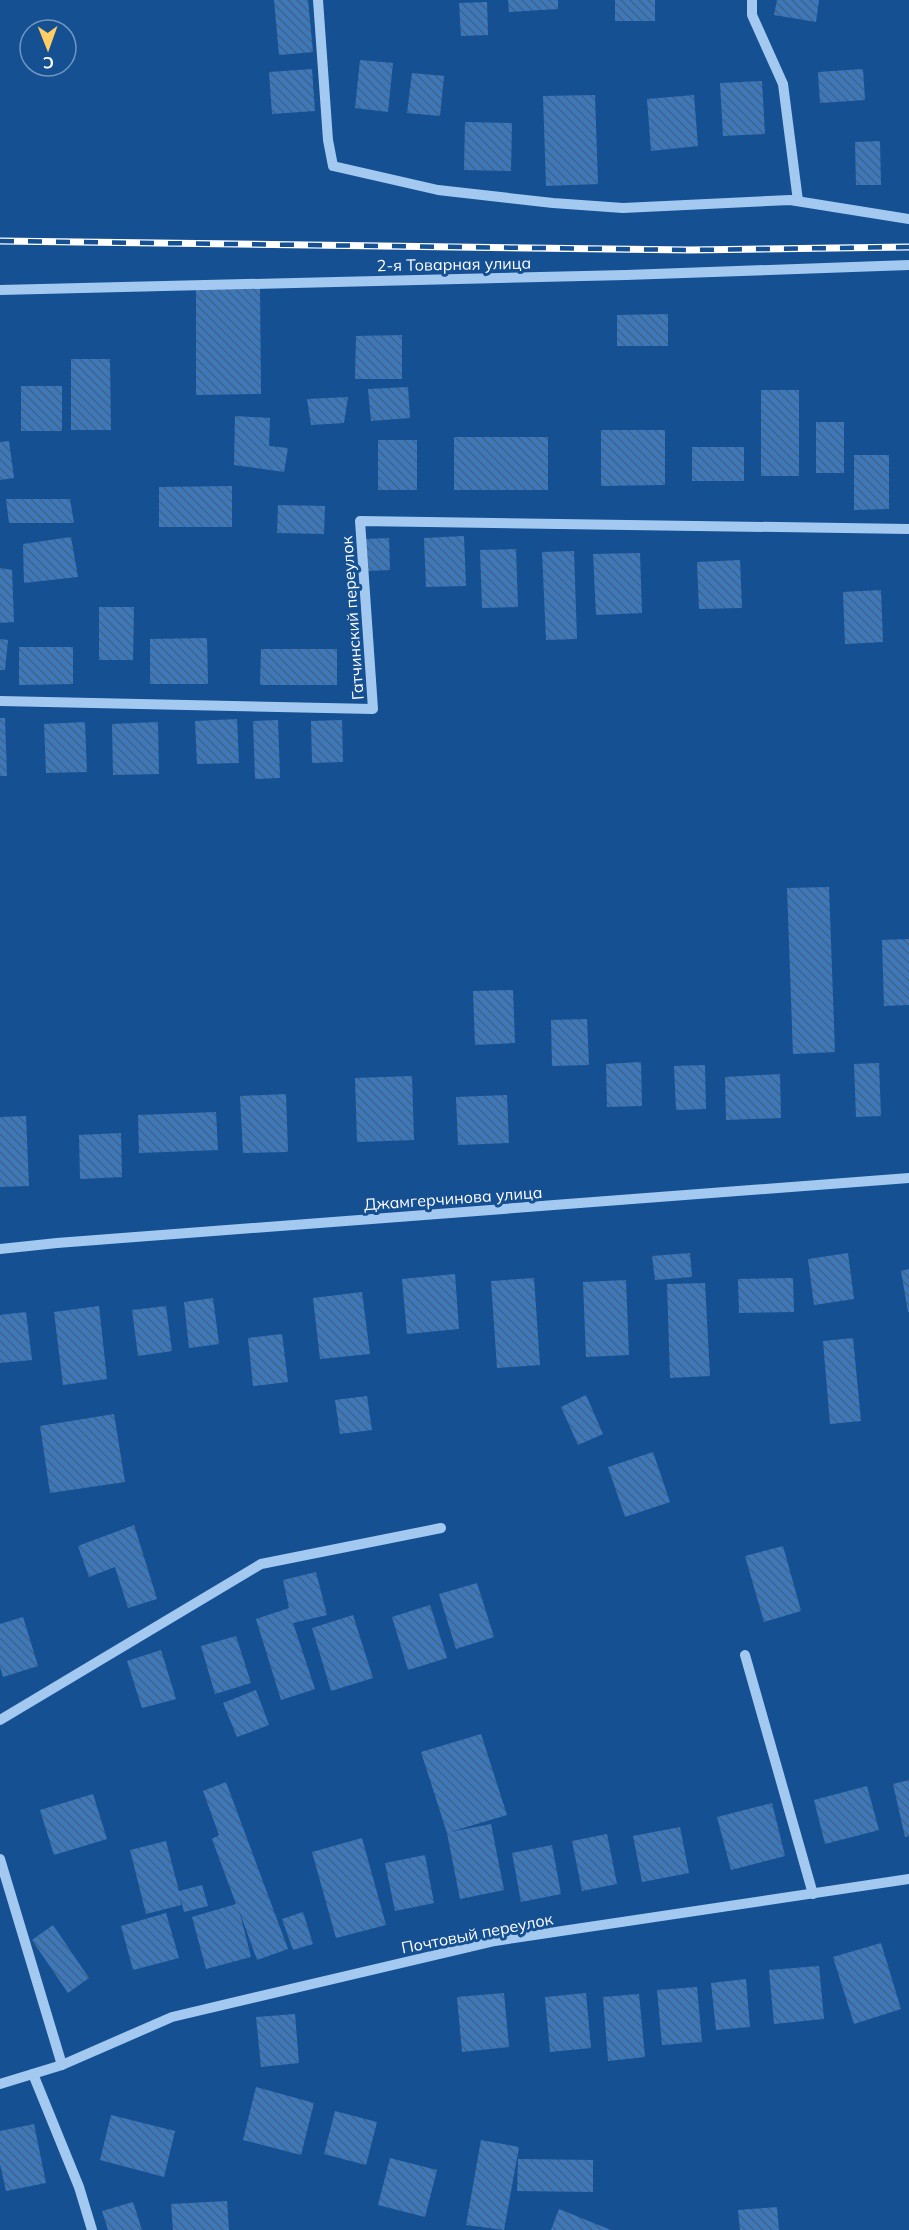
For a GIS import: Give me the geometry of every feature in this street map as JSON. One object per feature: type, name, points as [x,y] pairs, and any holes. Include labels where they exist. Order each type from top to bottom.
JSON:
[{"type":"street","points":[[318,0],[328,140],[333,166],[438,190],[553,203],[623,208],[790,200],[909,219]]},
{"type":"street","points":[[752,0],[752,15],[783,84],[798,201]]},
{"type":"street","name":"2-я Товарная улица","points":[[0,290],[638,275],[909,266]]},
{"type":"street","name":"Гатчинский переулок","points":[[0,701],[373,709],[360,521],[909,530]]},
{"type":"street","name":"Джамгерчинова улица","points":[[0,1249],[909,1178]]},
{"type":"street","points":[[0,1720],[261,1564],[441,1528]]},
{"type":"street","points":[[745,1655],[813,1894]]},
{"type":"street","points":[[0,1858],[62,2065]]},
{"type":"street","name":"Почтовый переулок","points":[[0,2084],[62,2065],[172,2017],[495,1941],[909,1880]]},
{"type":"street","points":[[33,2074],[79,2187],[92,2230]]},
{"type":"building","points":[[274,0],[308,0],[313,52],[279,55]]},
{"type":"building","points":[[508,0],[558,0],[558,9],[509,12]]},
{"type":"building","points":[[615,0],[655,0],[655,21],[615,21]]},
{"type":"building","points":[[777,0],[819,0],[816,22],[774,15]]},
{"type":"building","points":[[487,2],[488,35],[461,36],[459,3]]},
{"type":"building","points":[[360,60],[393,63],[388,112],[355,108]]},
{"type":"building","points":[[312,69],[315,111],[272,114],[269,72]]},
{"type":"building","points":[[863,69],[865,100],[820,103],[818,72]]},
{"type":"building","points":[[412,73],[444,76],[440,116],[407,113]]},
{"type":"building","points":[[762,81],[765,134],[723,136],[720,83]]},
{"type":"building","points":[[595,95],[598,184],[546,186],[543,96]]},
{"type":"building","points":[[694,95],[698,146],[651,151],[647,99]]},
{"type":"building","points":[[465,122],[512,123],[511,171],[464,170]]},
{"type":"building","points":[[880,141],[881,185],[856,185],[855,142]]},
{"type":"building","points":[[196,286],[260,286],[261,394],[196,395]]},
{"type":"building","points":[[668,314],[668,346],[617,346],[617,315]]},
{"type":"building","points":[[402,335],[402,379],[355,379],[356,336]]},
{"type":"building","points":[[71,359],[110,359],[111,430],[71,430]]},
{"type":"building","points":[[21,386],[62,386],[62,431],[21,431]]},
{"type":"building","points":[[408,387],[410,418],[371,421],[368,389]]},
{"type":"building","points":[[761,390],[799,390],[799,476],[761,476]]},
{"type":"building","points":[[348,397],[344,423],[311,425],[307,399]]},
{"type":"building","points":[[235,416],[270,418],[269,446],[288,448],[284,472],[234,465]]},
{"type":"building","points":[[816,422],[844,422],[844,473],[816,473]]},
{"type":"building","points":[[601,430],[665,430],[665,485],[601,486]]},
{"type":"building","points":[[454,437],[548,437],[548,490],[454,490]]},
{"type":"building","points":[[378,440],[417,440],[417,490],[378,490]]},
{"type":"building","points":[[9,441],[14,478],[0,480],[0,442]]},
{"type":"building","points":[[692,447],[744,447],[744,481],[692,481]]},
{"type":"building","points":[[854,455],[889,455],[889,509],[854,510]]},
{"type":"building","points":[[232,486],[232,527],[159,527],[159,487]]},
{"type":"building","points":[[6,499],[70,499],[74,523],[9,523]]},
{"type":"building","points":[[278,505],[325,506],[324,534],[277,533]]},
{"type":"building","points":[[464,536],[466,586],[426,587],[424,538]]},
{"type":"building","points":[[71,537],[78,577],[24,583],[23,544]]},
{"type":"building","points":[[389,538],[390,570],[367,571],[365,539]]},
{"type":"building","points":[[516,549],[518,607],[482,608],[480,550]]},
{"type":"building","points":[[574,551],[577,639],[546,640],[542,552]]},
{"type":"building","points":[[640,553],[642,613],[596,615],[593,554]]},
{"type":"building","points":[[740,560],[742,608],[699,609],[697,562]]},
{"type":"building","points":[[0,568],[12,570],[14,622],[0,623]]},
{"type":"building","points":[[881,590],[883,642],[845,644],[843,592]]},
{"type":"building","points":[[99,607],[134,607],[133,660],[99,660]]},
{"type":"building","points":[[207,638],[208,684],[150,684],[150,639]]},
{"type":"building","points":[[0,639],[8,640],[5,670],[0,670]]},
{"type":"building","points":[[19,647],[73,647],[73,684],[19,685]]},
{"type":"building","points":[[261,649],[337,649],[337,685],[260,685]]},
{"type":"building","points":[[0,718],[5,718],[7,776],[0,776]]},
{"type":"building","points":[[237,719],[239,763],[197,764],[195,721]]},
{"type":"building","points":[[278,720],[280,778],[255,779],[253,721]]},
{"type":"building","points":[[342,720],[343,762],[312,763],[311,721]]},
{"type":"building","points":[[85,722],[87,772],[46,773],[44,724]]},
{"type":"building","points":[[158,722],[159,774],[113,775],[112,724]]},
{"type":"building","points":[[829,887],[835,1052],[793,1054],[787,888]]},
{"type":"building","points":[[909,939],[909,1005],[884,1006],[882,940]]},
{"type":"building","points":[[513,990],[515,1043],[475,1045],[473,991]]},
{"type":"building","points":[[587,1019],[589,1065],[552,1066],[551,1020]]},
{"type":"building","points":[[641,1062],[642,1106],[607,1107],[606,1064]]},
{"type":"building","points":[[879,1063],[881,1116],[856,1117],[854,1064]]},
{"type":"building","points":[[705,1065],[706,1109],[676,1110],[674,1066]]},
{"type":"building","points":[[780,1074],[781,1118],[726,1120],[725,1077]]},
{"type":"building","points":[[412,1076],[414,1140],[357,1142],[355,1078]]},
{"type":"building","points":[[286,1094],[288,1152],[243,1153],[240,1096]]},
{"type":"building","points":[[507,1095],[509,1143],[458,1145],[456,1097]]},
{"type":"building","points":[[216,1112],[218,1150],[139,1153],[138,1115]]},
{"type":"building","points":[[26,1116],[29,1186],[0,1187],[0,1117]]},
{"type":"building","points":[[121,1133],[122,1177],[80,1179],[79,1135]]},
{"type":"building","points":[[690,1253],[692,1277],[655,1280],[652,1256]]},
{"type":"building","points":[[848,1253],[854,1299],[814,1305],[808,1259]]},
{"type":"building","points":[[909,1269],[909,1312],[908,1312],[901,1271]]},
{"type":"building","points":[[455,1274],[459,1329],[407,1334],[402,1279]]},
{"type":"building","points":[[534,1278],[540,1365],[497,1368],[491,1281]]},
{"type":"building","points":[[793,1278],[794,1312],[739,1313],[738,1279]]},
{"type":"building","points":[[626,1280],[629,1355],[586,1357],[583,1282]]},
{"type":"building","points":[[705,1283],[710,1376],[670,1378],[667,1284]]},
{"type":"building","points":[[362,1292],[370,1354],[320,1359],[313,1298]]},
{"type":"building","points":[[213,1298],[219,1344],[189,1348],[184,1302]]},
{"type":"building","points":[[99,1306],[107,1379],[63,1385],[54,1312]]},
{"type":"building","points":[[166,1306],[172,1351],[138,1356],[132,1310]]},
{"type":"building","points":[[26,1312],[32,1360],[0,1363],[0,1315]]},
{"type":"building","points":[[282,1334],[288,1382],[253,1386],[248,1338]]},
{"type":"building","points":[[853,1338],[861,1421],[830,1424],[823,1341]]},
{"type":"building","points":[[586,1395],[603,1434],[578,1445],[561,1407]]},
{"type":"building","points":[[367,1396],[372,1430],[340,1434],[335,1400]]},
{"type":"building","points":[[114,1414],[125,1482],[50,1493],[40,1426]]},
{"type":"building","points":[[653,1452],[670,1502],[625,1517],[608,1467]]},
{"type":"building","points":[[134,1525],[157,1599],[128,1608],[115,1567],[89,1577],[78,1546]]},
{"type":"building","points":[[783,1546],[801,1611],[764,1622],[745,1556]]},
{"type":"building","points":[[316,1572],[327,1615],[293,1623],[315,1689],[281,1700],[256,1619],[289,1608],[283,1580]]},
{"type":"building","points":[[477,1583],[494,1637],[456,1649],[439,1594]]},
{"type":"building","points":[[430,1605],[447,1658],[408,1670],[392,1617]]},
{"type":"building","points":[[353,1615],[373,1678],[331,1691],[312,1628]]},
{"type":"building","points":[[23,1617],[38,1666],[3,1677],[0,1667],[0,1624]]},
{"type":"building","points":[[236,1636],[251,1683],[215,1694],[201,1646]]},
{"type":"building","points":[[161,1650],[176,1699],[142,1708],[127,1661]]},
{"type":"building","points":[[256,1690],[269,1725],[237,1737],[223,1703]]},
{"type":"building","points":[[481,1734],[507,1815],[450,1832],[491,1824],[504,1890],[460,1899],[447,1833],[421,1752]]},
{"type":"building","points":[[909,1780],[909,1836],[905,1837],[893,1784]]},
{"type":"building","points":[[226,1782],[288,1949],[257,1960],[239,1910],[251,1957],[206,1969],[192,1917],[236,1904],[212,1839],[219,1835],[203,1791]]},
{"type":"building","points":[[867,1786],[879,1830],[825,1844],[814,1800]]},
{"type":"building","points":[[93,1794],[107,1839],[54,1855],[40,1810]]},
{"type":"building","points":[[772,1803],[785,1856],[731,1870],[717,1817]]},
{"type":"building","points":[[680,1827],[689,1873],[642,1882],[633,1836]]},
{"type":"building","points":[[607,1834],[617,1884],[582,1891],[572,1841]]},
{"type":"building","points":[[362,1838],[386,1925],[336,1938],[312,1852]]},
{"type":"building","points":[[166,1841],[179,1891],[202,1885],[208,1906],[184,1912],[180,1897],[181,1905],[146,1914],[130,1850]]},
{"type":"building","points":[[552,1845],[561,1894],[521,1902],[512,1853]]},
{"type":"building","points":[[425,1855],[434,1903],[395,1911],[385,1863]]},
{"type":"building","points":[[303,1912],[313,1944],[293,1950],[282,1919]]},
{"type":"building","points":[[166,1913],[179,1958],[133,1970],[121,1926]]},
{"type":"building","points":[[53,1925],[89,1978],[68,1993],[32,1940]]},
{"type":"building","points":[[881,1943],[901,2009],[854,2024],[833,1957]]},
{"type":"building","points":[[819,1966],[824,2019],[774,2024],[769,1970]]},
{"type":"building","points":[[746,1979],[750,2027],[716,2030],[711,1983]]},
{"type":"building","points":[[697,1987],[702,2042],[662,2045],[657,1990]]},
{"type":"building","points":[[504,1993],[509,2047],[462,2052],[457,1997]]},
{"type":"building","points":[[586,1993],[591,2048],[550,2052],[545,1997]]},
{"type":"building","points":[[639,1994],[645,2057],[608,2061],[603,1997]]},
{"type":"building","points":[[295,2014],[299,2063],[261,2067],[256,2017]]},
{"type":"building","points":[[256,2087],[314,2103],[301,2155],[243,2140]]},
{"type":"building","points":[[335,2111],[377,2122],[366,2165],[324,2154]]},
{"type":"building","points":[[111,2115],[175,2131],[164,2177],[100,2160]]},
{"type":"building","points":[[34,2124],[46,2183],[6,2191],[0,2164],[0,2131]]},
{"type":"building","points":[[481,2140],[519,2147],[504,2230],[466,2225]]},
{"type":"building","points":[[390,2158],[437,2170],[425,2217],[378,2205]]},
{"type":"building","points":[[518,2159],[593,2160],[593,2192],[517,2191]]},
{"type":"building","points":[[227,2201],[229,2230],[173,2230],[171,2204]]},
{"type":"building","points":[[133,2202],[142,2230],[108,2230],[102,2211]]},
{"type":"building","points":[[777,2207],[779,2230],[740,2230],[738,2210]]},
{"type":"building","points":[[559,2209],[611,2230],[551,2230]]},
{"type":"railway","points":[[0,241],[690,250],[909,247]]}]
